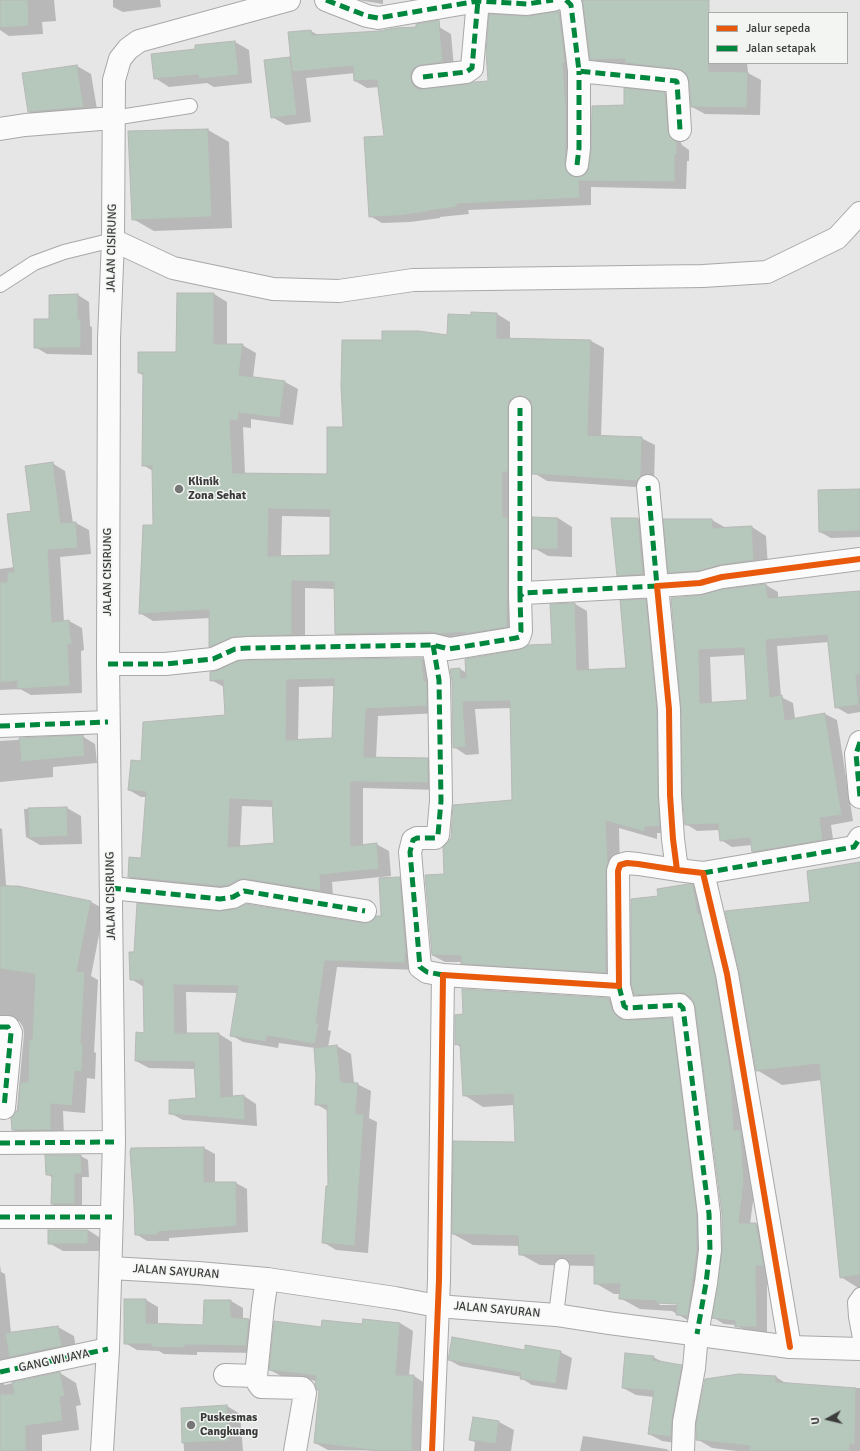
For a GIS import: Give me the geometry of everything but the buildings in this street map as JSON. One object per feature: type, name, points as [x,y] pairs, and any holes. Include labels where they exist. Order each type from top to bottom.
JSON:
[{"type":"street","name":"JALAN CISIRUNG","points":[[102,1451],[108,1349],[114,1142],[108,664],[109,339],[113,240],[114,80],[120,59],[128,49],[139,41],[289,0]]},
{"type":"street","points":[[326,0],[367,16],[378,18],[478,1],[527,4],[553,0]]},
{"type":"street","points":[[566,0],[571,4],[579,71],[579,148],[577,165]]},
{"type":"street","points":[[424,77],[466,72],[472,68],[478,1]]},
{"type":"street","points":[[579,71],[676,81],[680,130]]},
{"type":"street","points":[[0,129],[25,125],[113,118]]},
{"type":"street","points":[[113,240],[173,268],[273,289],[339,291],[413,280],[703,276],[767,272],[837,238],[860,213]]},
{"type":"street","points":[[108,664],[165,664],[213,659],[235,649],[248,648],[432,645],[449,649],[519,637],[521,631],[520,408]]},
{"type":"street","points":[[648,486],[669,709],[672,839],[677,870]]},
{"type":"street","points":[[520,596],[529,592],[700,583],[722,578],[860,559]]},
{"type":"street","points":[[432,645],[439,680],[441,801],[438,834],[435,838],[417,838],[413,840],[410,852],[420,967],[427,972],[443,975],[619,986]]},
{"type":"street","points":[[0,726],[108,722]]},
{"type":"street","points":[[860,742],[856,754],[860,797]]},
{"type":"street","points":[[683,1451],[684,1422],[694,1368],[697,1334],[710,1250],[709,1214],[683,1008],[680,1005],[627,1008],[624,1006],[619,986],[618,871],[620,865],[627,863],[703,873],[854,847],[860,838]]},
{"type":"street","points":[[703,873],[727,974],[790,1347]]},
{"type":"street","points":[[111,888],[220,899],[233,898],[244,891],[365,911]]},
{"type":"street","points":[[432,1451],[439,1280],[443,975]]},
{"type":"street","points":[[0,1027],[8,1027],[11,1033],[4,1108]]},
{"type":"street","points":[[0,1143],[114,1142]]},
{"type":"street","points":[[0,1218],[112,1217]]},
{"type":"street","name":"JALAN SAYURAN","points":[[111,1268],[267,1279],[396,1298],[437,1306],[556,1315],[790,1347],[860,1349]]},
{"type":"street","points":[[267,1279],[256,1376],[258,1383],[261,1386],[302,1388],[304,1390],[305,1392],[295,1451]]},
{"type":"street","name":"GANG WIJAYA","points":[[0,1372],[108,1349]]},
{"type":"street","points":[[225,1375],[256,1376]]},
{"type":"lane","points":[[113,118],[190,106]]},
{"type":"lane","points":[[0,285],[34,263],[64,252],[113,240]]},
{"type":"lane","points":[[556,1315],[562,1266]]},
{"type":"lane","points":[[860,1295],[855,1302],[860,1338]]},
{"type":"marked path","points":[[326,0],[367,16],[378,18],[478,1],[527,4],[553,0]]},
{"type":"marked path","points":[[423,77],[466,72],[472,68],[478,0]]},
{"type":"marked path","points":[[566,0],[571,5],[579,71],[676,81],[680,130]]},
{"type":"marked path","points":[[577,165],[579,148],[579,71]]},
{"type":"marked path","points":[[520,408],[520,596]]},
{"type":"marked path","points":[[108,664],[165,664],[213,659],[235,649],[248,648],[433,645],[449,649],[516,638],[519,637],[521,631],[520,596],[524,593],[657,586],[648,486]]},
{"type":"marked path","points":[[433,645],[439,680],[441,801],[438,835],[435,838],[417,838],[413,840],[410,852],[420,967],[427,972],[443,975]]},
{"type":"marked path","points":[[0,726],[108,722]]},
{"type":"marked path","points":[[860,742],[856,754],[860,797]]},
{"type":"marked path","points":[[703,873],[854,847],[860,838]]},
{"type":"marked path","points":[[111,888],[220,899],[233,897],[244,891],[365,911]]},
{"type":"marked path","points":[[619,986],[624,1006],[627,1008],[680,1005],[683,1008],[709,1214],[710,1250],[697,1334]]},
{"type":"marked path","points":[[0,1027],[8,1027],[11,1033],[4,1108]]},
{"type":"marked path","points":[[0,1143],[114,1142]]},
{"type":"marked path","points":[[0,1217],[112,1217]]},
{"type":"marked path","points":[[0,1372],[108,1349]]},
{"type":"cycle path","points":[[790,1347],[727,974],[703,873],[677,870],[670,795],[669,709],[657,586],[700,583],[722,577],[860,559]]},
{"type":"cycle path","points":[[432,1451],[439,1280],[443,975],[619,986],[618,871],[620,865],[627,863],[677,870]]},
{"type":"place","name":"Klinik Zona Sehat","points":[[179,489]]},
{"type":"place","name":"Puskesmas Cangkuang","points":[[191,1425]]}]
